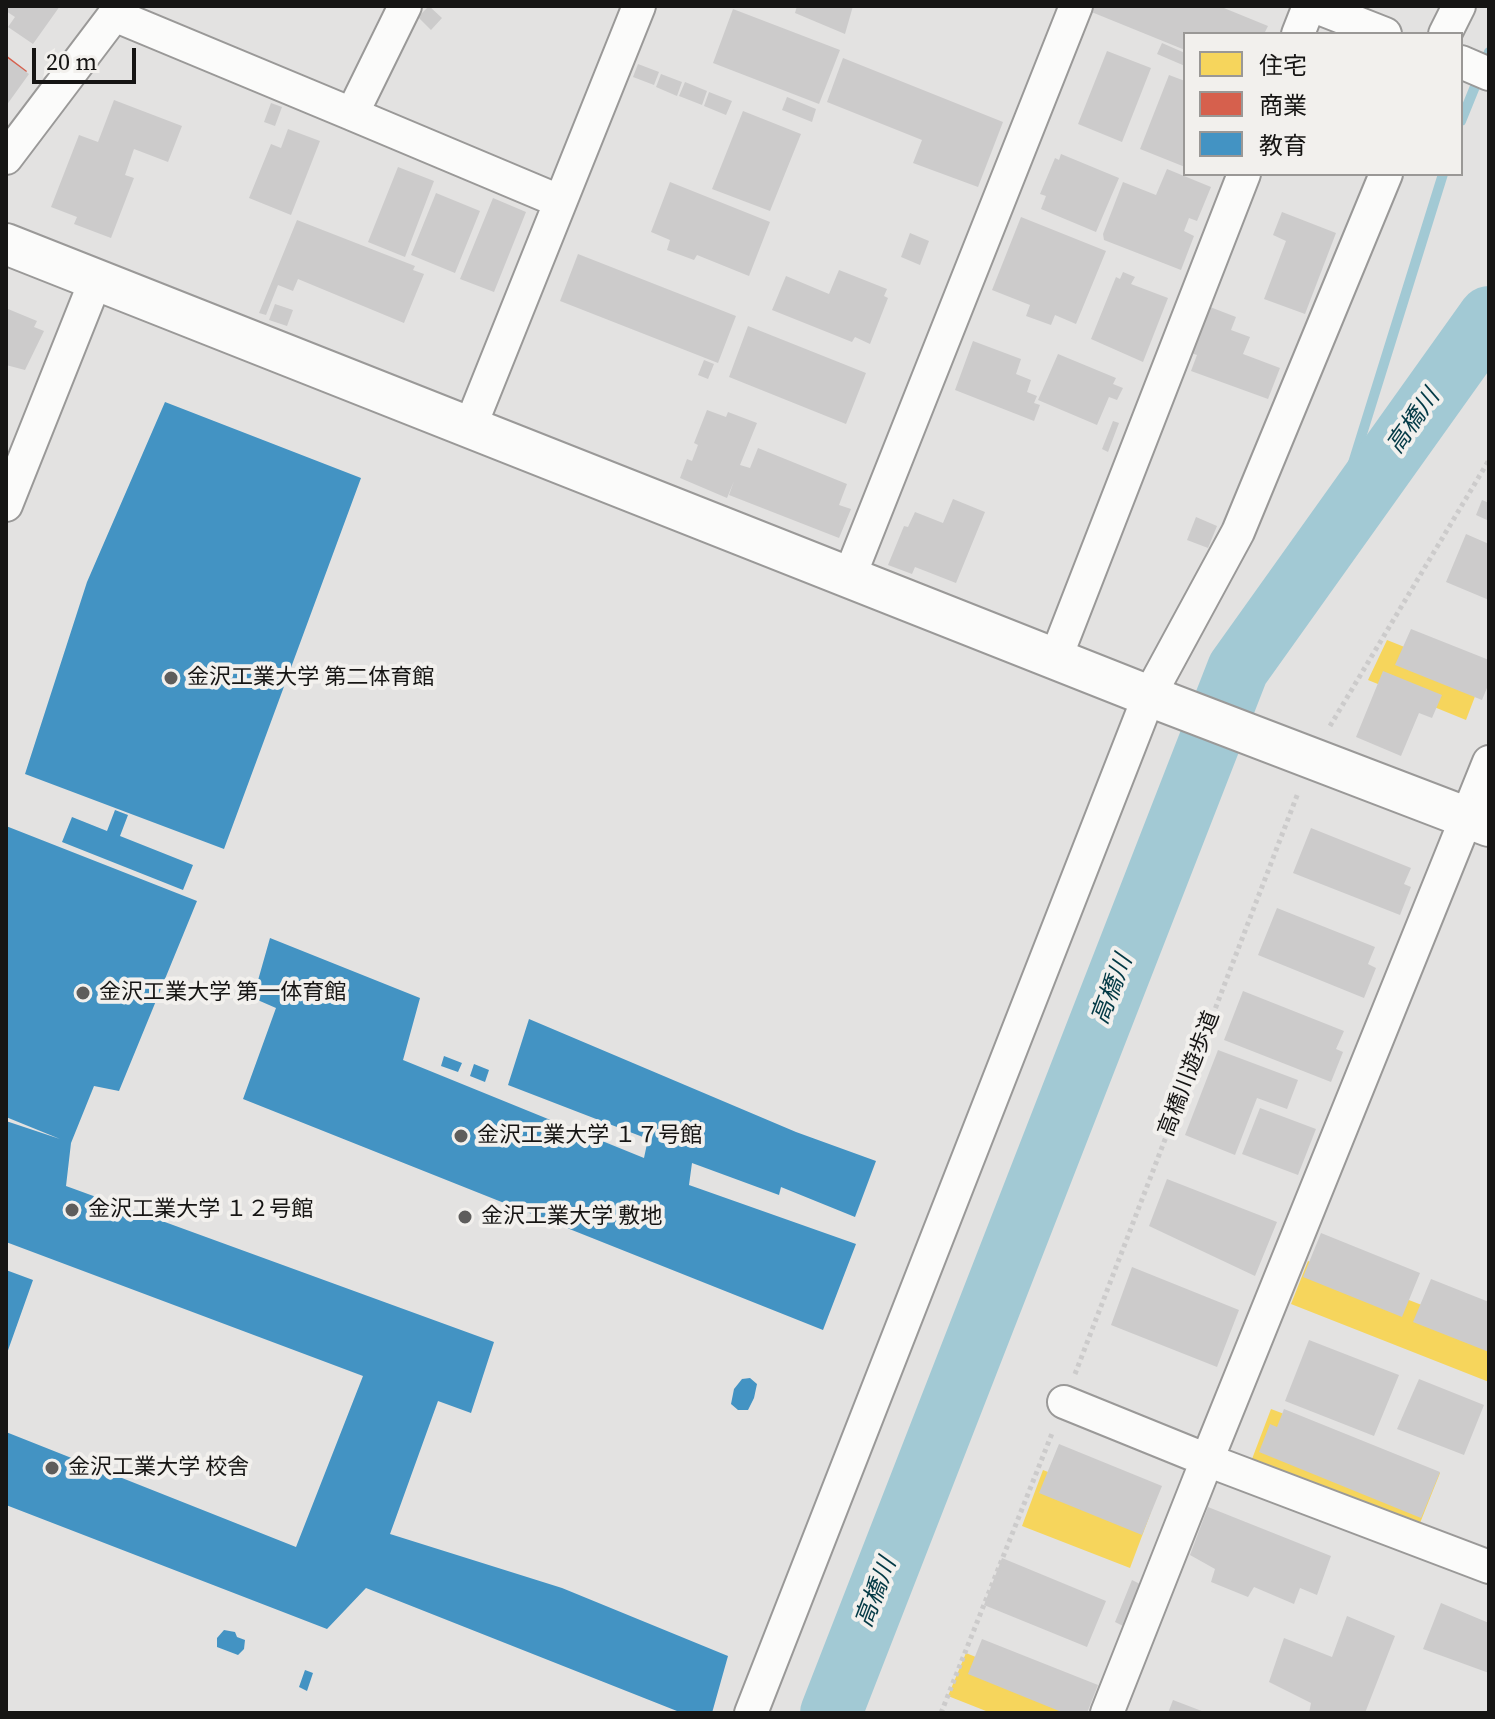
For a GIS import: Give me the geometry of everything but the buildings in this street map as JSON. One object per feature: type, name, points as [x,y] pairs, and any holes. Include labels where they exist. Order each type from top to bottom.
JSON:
[{"type":"street","points":[[352,114],[405,6]]},
{"type":"street","points":[[470,427],[639,6]]},
{"type":"street","points":[[850,575],[1076,6]]},
{"type":"street","points":[[1299,32],[1312,6],[1380,32]]},
{"type":"street","points":[[1446,32],[1459,6]]},
{"type":"street","points":[[6,158],[117,11],[559,201]]},
{"type":"street","points":[[1463,63],[1489,74]]},
{"type":"street","points":[[1056,657],[1243,176]]},
{"type":"street","points":[[751,1713],[1158,699],[1238,532],[1385,176]]},
{"type":"street","points":[[6,244],[95,282],[1478,822]]},
{"type":"street","points":[[6,505],[95,282]]},
{"type":"street","points":[[1107,1713],[1207,1460],[1478,822],[1489,762]]},
{"type":"street","points":[[1064,1402],[1489,1567]]},
{"type":"path","name":"高橋川遊歩道","points":[[941,1713],[1064,1402],[1303,754],[1489,460]]},
{"type":"waterway","points":[[1463,116],[1489,52]]},
{"type":"waterway","points":[[1329,540],[1442,176]]},
{"type":"waterway","name":"高橋川","points":[[831,1713],[1238,669],[1489,317]]},
{"type":"place","name":"金沢工業大学 第二体育館","points":[[171,678]]},
{"type":"place","name":"金沢工業大学 第一体育館","points":[[83,993]]},
{"type":"place","name":"金沢工業大学 １７号館","points":[[461,1136]]},
{"type":"place","name":"金沢工業大学 １２号館","points":[[72,1210]]},
{"type":"place","name":"金沢工業大学 敷地","points":[[465,1217]]},
{"type":"place","name":"金沢工業大学 校舎","points":[[52,1468]]}]
